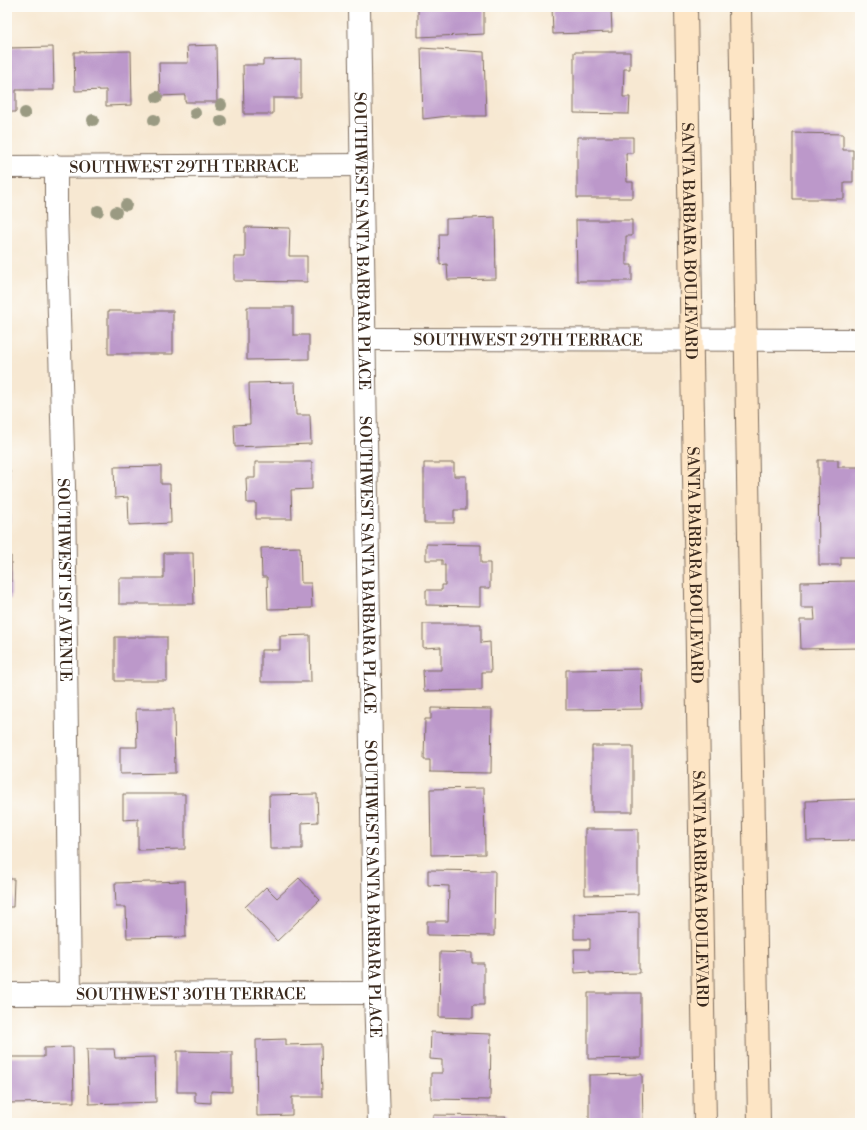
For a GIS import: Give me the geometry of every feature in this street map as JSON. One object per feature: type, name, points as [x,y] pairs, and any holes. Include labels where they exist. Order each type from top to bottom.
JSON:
[{"type":"main road","name":"SANTA BARBARA BOULEVARD","points":[[686,7],[705,1123]]},
{"type":"main road","points":[[740,7],[759,1123]]},
{"type":"street","name":"SOUTHWEST SANTA BARBARA PLACE","points":[[359,7],[378,1123]]},
{"type":"street","name":"SOUTHWEST 29TH TERRACE","points":[[7,167],[362,165]]},
{"type":"street","name":"SOUTHWEST 1ST AVENUE","points":[[56,166],[56,222],[64,485],[70,993]]},
{"type":"street","name":"SOUTHWEST 29TH TERRACE","points":[[365,339],[860,340]]},
{"type":"street","name":"SOUTHWEST 30TH TERRACE","points":[[7,994],[375,993]]},
{"type":"building","points":[[418,7],[484,7],[484,34],[418,37]]},
{"type":"building","points":[[552,7],[611,7],[612,32],[553,34]]},
{"type":"building","points":[[216,45],[217,102],[185,102],[185,95],[160,96],[159,63],[188,63],[187,46]]},
{"type":"building","points":[[53,47],[54,90],[16,90],[16,112],[7,112],[7,48]]},
{"type":"building","points":[[421,48],[484,52],[486,116],[448,116],[423,119]]},
{"type":"building","points":[[131,51],[132,105],[106,106],[106,90],[75,91],[74,52]]},
{"type":"building","points":[[574,52],[630,52],[630,69],[624,69],[623,97],[630,97],[629,114],[574,113]]},
{"type":"building","points":[[301,59],[301,98],[273,98],[273,114],[244,114],[243,65],[263,65],[263,60]]},
{"type":"building","points":[[793,133],[843,134],[843,150],[853,150],[853,182],[844,182],[844,199],[793,199]]},
{"type":"building","points":[[577,137],[633,137],[633,153],[626,153],[627,182],[633,182],[633,198],[577,198]]},
{"type":"building","points":[[495,217],[496,279],[448,280],[447,264],[440,265],[439,234],[446,234],[446,219]]},
{"type":"building","points":[[576,220],[632,220],[632,236],[626,236],[626,265],[632,265],[632,281],[577,281]]},
{"type":"building","points":[[245,227],[290,228],[289,256],[307,256],[307,282],[234,281],[234,257],[245,257]]},
{"type":"building","points":[[247,307],[293,307],[293,335],[309,335],[309,359],[247,360]]},
{"type":"building","points":[[108,311],[173,311],[173,354],[108,354]]},
{"type":"building","points":[[295,382],[296,415],[310,415],[311,444],[235,447],[234,425],[250,424],[249,383]]},
{"type":"building","points":[[818,460],[838,460],[838,467],[860,467],[860,557],[841,557],[841,565],[819,565]]},
{"type":"building","points":[[255,462],[312,462],[312,489],[291,490],[292,519],[256,519],[256,503],[247,503],[246,478],[255,478]]},
{"type":"building","points":[[424,463],[454,463],[454,476],[466,476],[466,510],[454,510],[454,523],[424,523]]},
{"type":"building","points":[[161,466],[161,484],[170,484],[171,523],[129,525],[128,497],[115,498],[114,467]]},
{"type":"building","points":[[7,470],[10,470],[10,523],[7,523]]},
{"type":"building","points":[[426,544],[481,545],[481,563],[490,563],[490,588],[480,588],[480,606],[426,605],[426,590],[442,590],[442,585],[445,585],[445,565],[442,565],[442,560],[426,560]]},
{"type":"building","points":[[300,547],[301,583],[311,583],[312,608],[268,609],[267,577],[262,577],[261,548]]},
{"type":"building","points":[[164,553],[193,553],[194,604],[119,604],[119,578],[164,578]]},
{"type":"building","points":[[7,556],[11,556],[11,599],[7,599]]},
{"type":"building","points":[[860,581],[860,648],[801,649],[800,620],[815,620],[814,608],[801,608],[801,582]]},
{"type":"building","points":[[423,624],[481,624],[481,643],[490,642],[491,672],[482,672],[482,690],[424,691],[423,670],[441,670],[441,647],[423,648]]},
{"type":"building","points":[[310,635],[311,682],[261,682],[261,650],[280,650],[280,636]]},
{"type":"building","points":[[115,637],[167,637],[167,681],[115,681]]},
{"type":"building","points":[[641,669],[642,709],[566,710],[566,670]]},
{"type":"building","points":[[431,708],[492,709],[491,773],[430,772],[430,760],[424,760],[425,719],[431,719]]},
{"type":"building","points":[[136,709],[174,709],[175,773],[120,774],[120,747],[137,747]]},
{"type":"building","points":[[592,746],[633,746],[633,812],[592,812]]},
{"type":"building","points":[[484,788],[485,854],[431,855],[430,789]]},
{"type":"building","points":[[123,794],[185,794],[185,849],[138,850],[138,819],[123,820]]},
{"type":"building","points":[[317,794],[318,822],[302,823],[302,849],[270,849],[269,795]]},
{"type":"building","points":[[860,799],[860,840],[807,841],[806,801]]},
{"type":"building","points":[[585,829],[638,829],[638,894],[585,895]]},
{"type":"building","points":[[428,870],[495,871],[494,936],[427,935],[427,921],[448,921],[449,886],[428,885]]},
{"type":"building","points":[[299,878],[320,900],[277,941],[245,907],[266,887],[277,898]]},
{"type":"building","points":[[7,879],[14,879],[13,907],[7,907]]},
{"type":"building","points":[[185,881],[186,937],[127,938],[126,907],[116,907],[115,883]]},
{"type":"building","points":[[639,912],[640,973],[575,973],[574,949],[590,949],[590,939],[574,939],[574,914]]},
{"type":"building","points":[[440,952],[472,953],[472,963],[484,963],[484,1005],[473,1005],[473,1018],[439,1017]]},
{"type":"building","points":[[588,993],[641,993],[641,1058],[588,1059]]},
{"type":"building","points":[[431,1032],[491,1034],[490,1100],[431,1099],[431,1073],[442,1073],[442,1060],[430,1059]]},
{"type":"building","points":[[286,1039],[286,1045],[321,1044],[322,1097],[292,1097],[292,1115],[257,1116],[256,1040]]},
{"type":"building","points":[[73,1047],[74,1102],[7,1103],[7,1057],[44,1057],[44,1048]]},
{"type":"building","points":[[87,1049],[114,1049],[115,1058],[155,1057],[156,1102],[89,1104]]},
{"type":"building","points":[[177,1051],[232,1052],[232,1092],[211,1091],[211,1103],[195,1102],[195,1092],[177,1092]]},
{"type":"building","points":[[642,1074],[643,1123],[589,1123],[589,1075]]},
{"type":"building","points":[[433,1115],[506,1116],[505,1123],[433,1123]]}]
